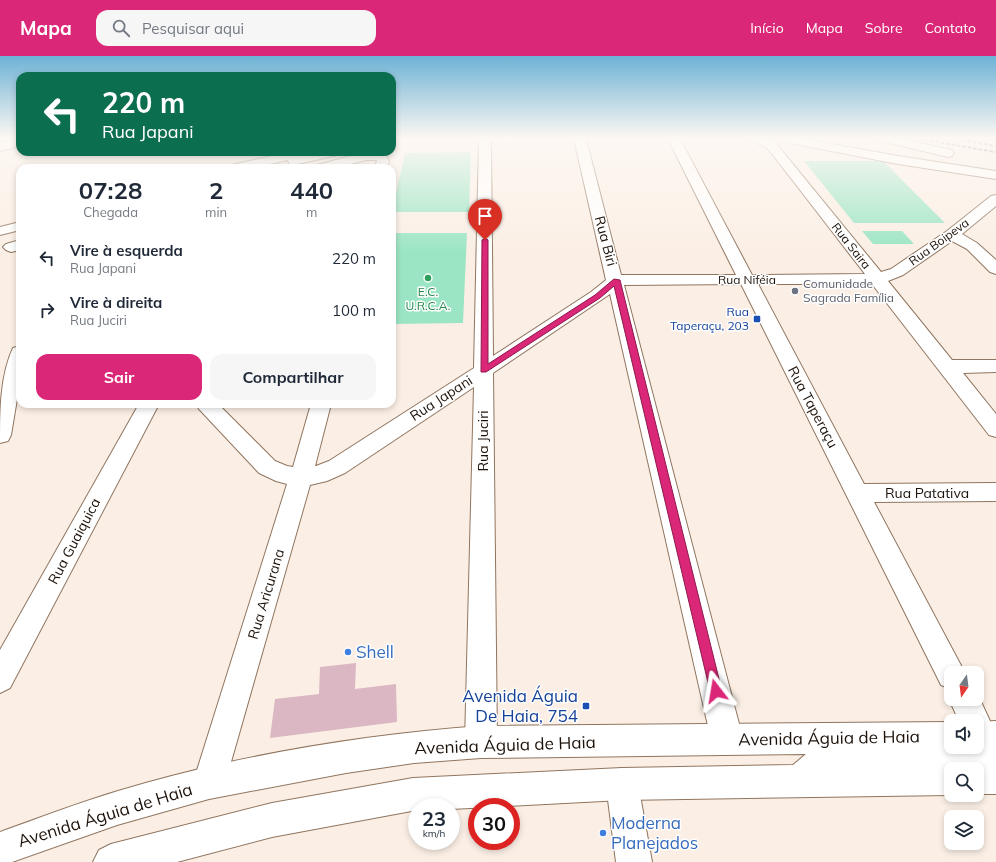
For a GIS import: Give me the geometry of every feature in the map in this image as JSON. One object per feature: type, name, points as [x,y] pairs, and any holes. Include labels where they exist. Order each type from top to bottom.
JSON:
[{"type":"street","name":"Rua Juciri","points":[[482,742],[485,177]]},
{"type":"street","name":"Rua Biri","points":[[590,177],[728,739]]},
{"type":"street","name":"Rua Taperaçu","points":[[693,177],[946,666]]},
{"type":"street","name":"Rua Saira","points":[[797,177],[996,429]]},
{"type":"street","name":"Rua Boipeva","points":[[878,279],[897,272],[952,234],[996,199]]},
{"type":"street","points":[[0,220],[16,217]]},
{"type":"street","points":[[0,231],[16,227]]},
{"type":"street","points":[[952,234],[972,246],[996,268]]},
{"type":"street","name":"Rua Niféia","points":[[616,280],[878,279]]},
{"type":"street","name":"Rua Japani","points":[[210,408],[267,467],[284,475],[301,477],[319,475],[337,467],[597,296],[616,280]]},
{"type":"street","points":[[0,435],[11,377],[16,363]]},
{"type":"street","points":[[946,367],[996,366]]},
{"type":"street","name":"Rua Guaiquica","points":[[0,678],[147,408]]},
{"type":"street","name":"Rua Aricurana","points":[[209,783],[301,477],[319,408]]},
{"type":"street","name":"Rua Patativa","points":[[858,493],[996,492]]},
{"type":"street","points":[[800,781],[819,764],[986,740],[968,706]]},
{"type":"street","name":"Avenida Águia de Haia","points":[[0,849],[117,808],[209,783],[346,757],[414,747],[482,742],[944,737]]},
{"type":"street","points":[[984,778],[996,778]]},
{"type":"street","points":[[111,862],[272,820],[413,794],[622,784],[944,779]]},
{"type":"street","points":[[622,784],[634,862]]},
{"type":"green space","points":[[400,177],[470,177],[469,212],[396,212],[396,194]]},
{"type":"green space","points":[[817,177],[899,177],[945,223],[854,223]]},
{"type":"green space","points":[[862,231],[902,231],[914,244],[873,244]]},
{"type":"green space","name":"E.C. U.R.C.A.","points":[[396,233],[467,233],[463,323],[396,324]]},
{"type":"building","name":"Shell","points":[[356,663],[355,689],[396,684],[397,722],[270,738],[275,699],[319,694],[320,667]]},
{"type":"place","name":"E.C. U.R.C.A.","points":[[428,278]]},
{"type":"place","name":"Comunidade Sagrada Família","points":[[795,291]]},
{"type":"place","name":"Rua Taperaçu, 203","points":[[757,319]]},
{"type":"place","name":"Shell","points":[[348,652]]},
{"type":"place","name":"Avenida Águia De Haia, 754","points":[[586,706]]},
{"type":"place","name":"Moderna Planejados","points":[[603,833]]},
{"type":"route","points":[[485,240],[484,370],[597,296],[616,280],[716,691]]}]
